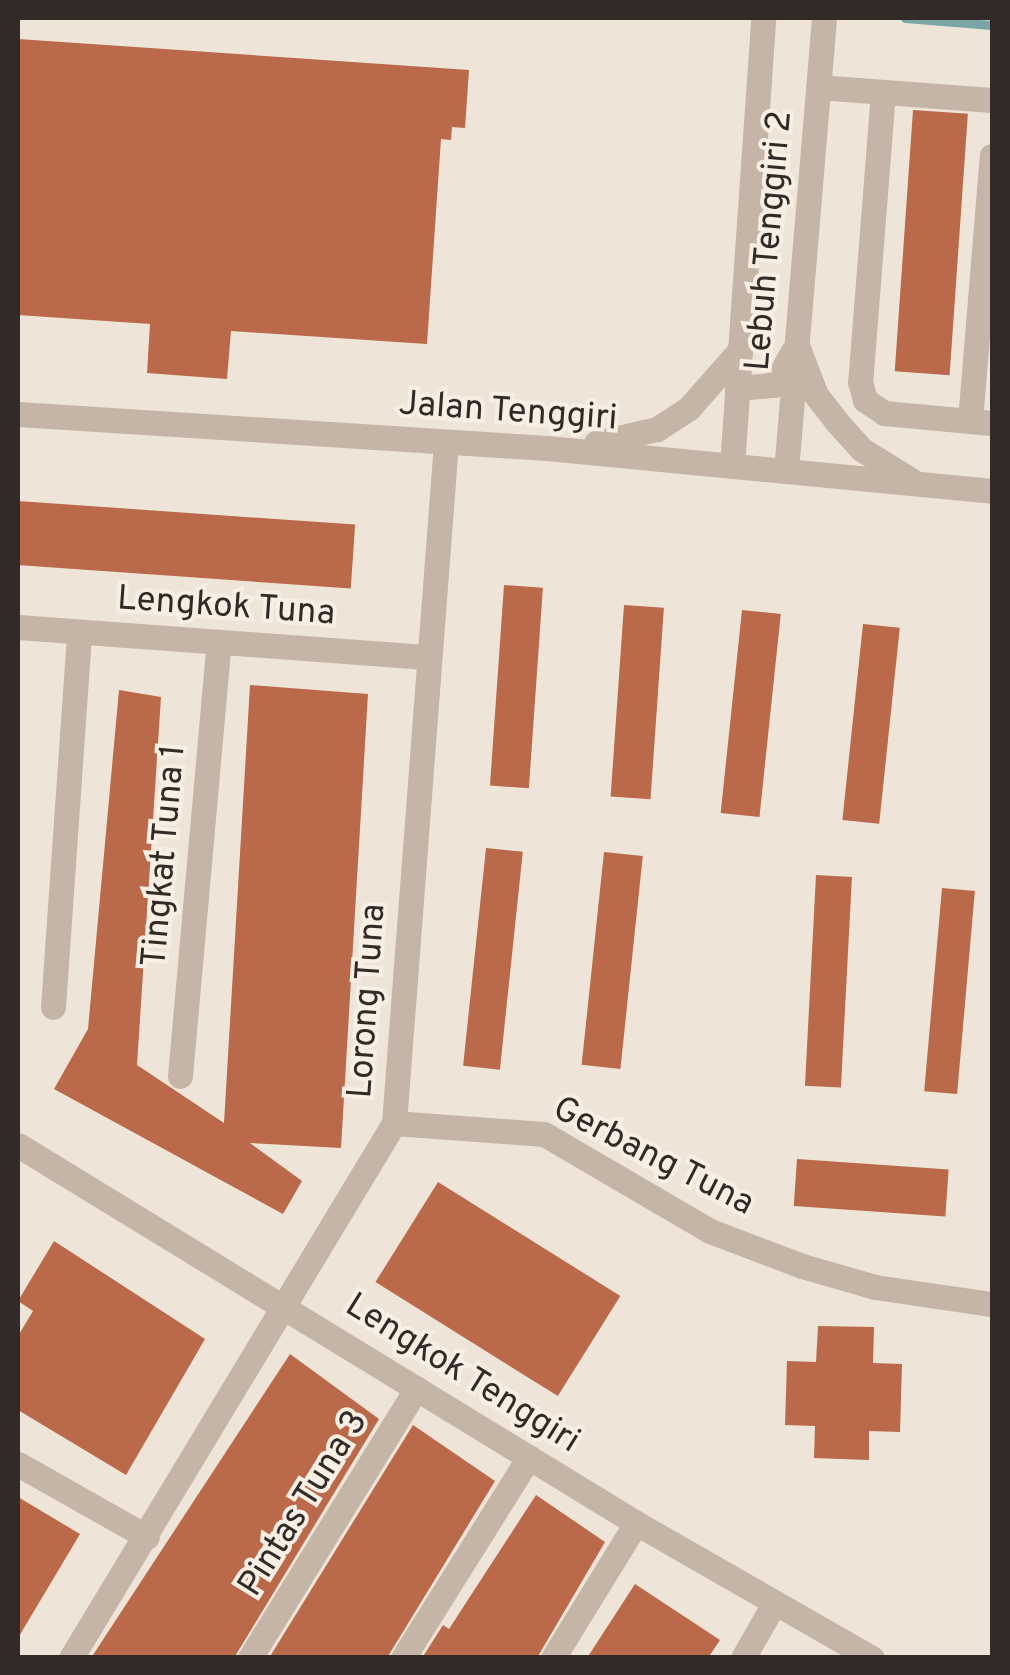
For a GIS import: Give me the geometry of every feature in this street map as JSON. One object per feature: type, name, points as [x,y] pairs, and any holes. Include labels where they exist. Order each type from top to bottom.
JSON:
[{"type":"street","name":"Lebuh Tenggiri 2","points":[[732,466],[764,18]]},
{"type":"street","name":"Lebuh Tenggiri 2","points":[[786,471],[824,18]]},
{"type":"street","points":[[818,87],[992,100]]},
{"type":"street","points":[[883,92],[860,382],[865,400],[884,413],[981,422],[992,156]]},
{"type":"street","points":[[738,388],[774,384],[796,343]]},
{"type":"street","points":[[796,343],[816,395],[836,421],[861,449],[917,484]]},
{"type":"street","points":[[546,448],[618,441],[657,429],[689,408],[740,350]]},
{"type":"street","name":"Jalan Tenggiri","points":[[18,414],[546,448],[992,491]]},
{"type":"street","name":"Lorong Tuna","points":[[71,1658],[394,1123],[446,442]]},
{"type":"street","name":"Lengkok Tuna","points":[[18,627],[429,657]]},
{"type":"street","points":[[54,1007],[78,632]]},
{"type":"street","name":"Tingkat Tuna 1","points":[[180,1076],[219,642]]},
{"type":"street","name":"Gerbang Tuna","points":[[394,1123],[544,1134],[710,1231],[802,1266],[875,1287],[992,1304]]},
{"type":"street","name":"Lengkok Tenggiri","points":[[18,1145],[636,1522],[872,1658]]},
{"type":"street","name":"Pintas Tuna 3","points":[[250,1658],[417,1388]]},
{"type":"street","points":[[404,1658],[529,1457]]},
{"type":"street","points":[[18,1464],[146,1537]]},
{"type":"street","points":[[553,1658],[636,1522]]},
{"type":"street","points":[[743,1658],[775,1602]]},
{"type":"building","points":[[18,39],[469,70],[465,128],[452,127],[451,140],[441,139],[427,344],[231,331],[227,379],[147,373],[150,324],[18,315]]},
{"type":"building","points":[[913,110],[968,114],[950,375],[895,371]]},
{"type":"building","points":[[18,501],[355,525],[351,588],[18,565]]},
{"type":"building","points":[[504,585],[543,588],[529,788],[490,786]]},
{"type":"building","points":[[624,605],[664,608],[651,799],[611,797]]},
{"type":"building","points":[[742,610],[781,614],[759,817],[721,813]]},
{"type":"building","points":[[863,624],[900,628],[879,824],[842,820]]},
{"type":"building","points":[[250,685],[368,694],[341,1148],[250,1143],[302,1181],[283,1214],[54,1089],[88,1029],[119,690],[161,697],[137,1065],[224,1123]]},
{"type":"building","points":[[486,848],[523,852],[500,1070],[463,1066]]},
{"type":"building","points":[[604,852],[643,856],[620,1069],[582,1065]]},
{"type":"building","points":[[816,875],[852,877],[841,1088],[805,1086]]},
{"type":"building","points":[[942,888],[975,891],[957,1094],[924,1091]]},
{"type":"building","points":[[797,1159],[949,1170],[945,1216],[794,1206]]},
{"type":"building","points":[[438,1182],[620,1296],[558,1396],[375,1282]]},
{"type":"building","points":[[54,1241],[205,1339],[126,1475],[18,1410],[18,1336],[33,1311],[18,1301]]},
{"type":"building","points":[[818,1326],[874,1327],[873,1363],[902,1364],[900,1432],[869,1431],[869,1460],[814,1458],[815,1426],[785,1425],[787,1361],[816,1362]]},
{"type":"building","points":[[290,1354],[379,1419],[234,1658],[91,1658]]},
{"type":"building","points":[[413,1425],[495,1481],[387,1658],[269,1658]]},
{"type":"building","points":[[536,1495],[605,1542],[537,1658],[422,1658],[443,1625],[449,1629]]},
{"type":"building","points":[[18,1497],[80,1534],[18,1638]]},
{"type":"building","points":[[635,1584],[720,1640],[708,1658],[587,1658]]},
{"type":"waterway","points":[[905,18],[992,25]]}]
